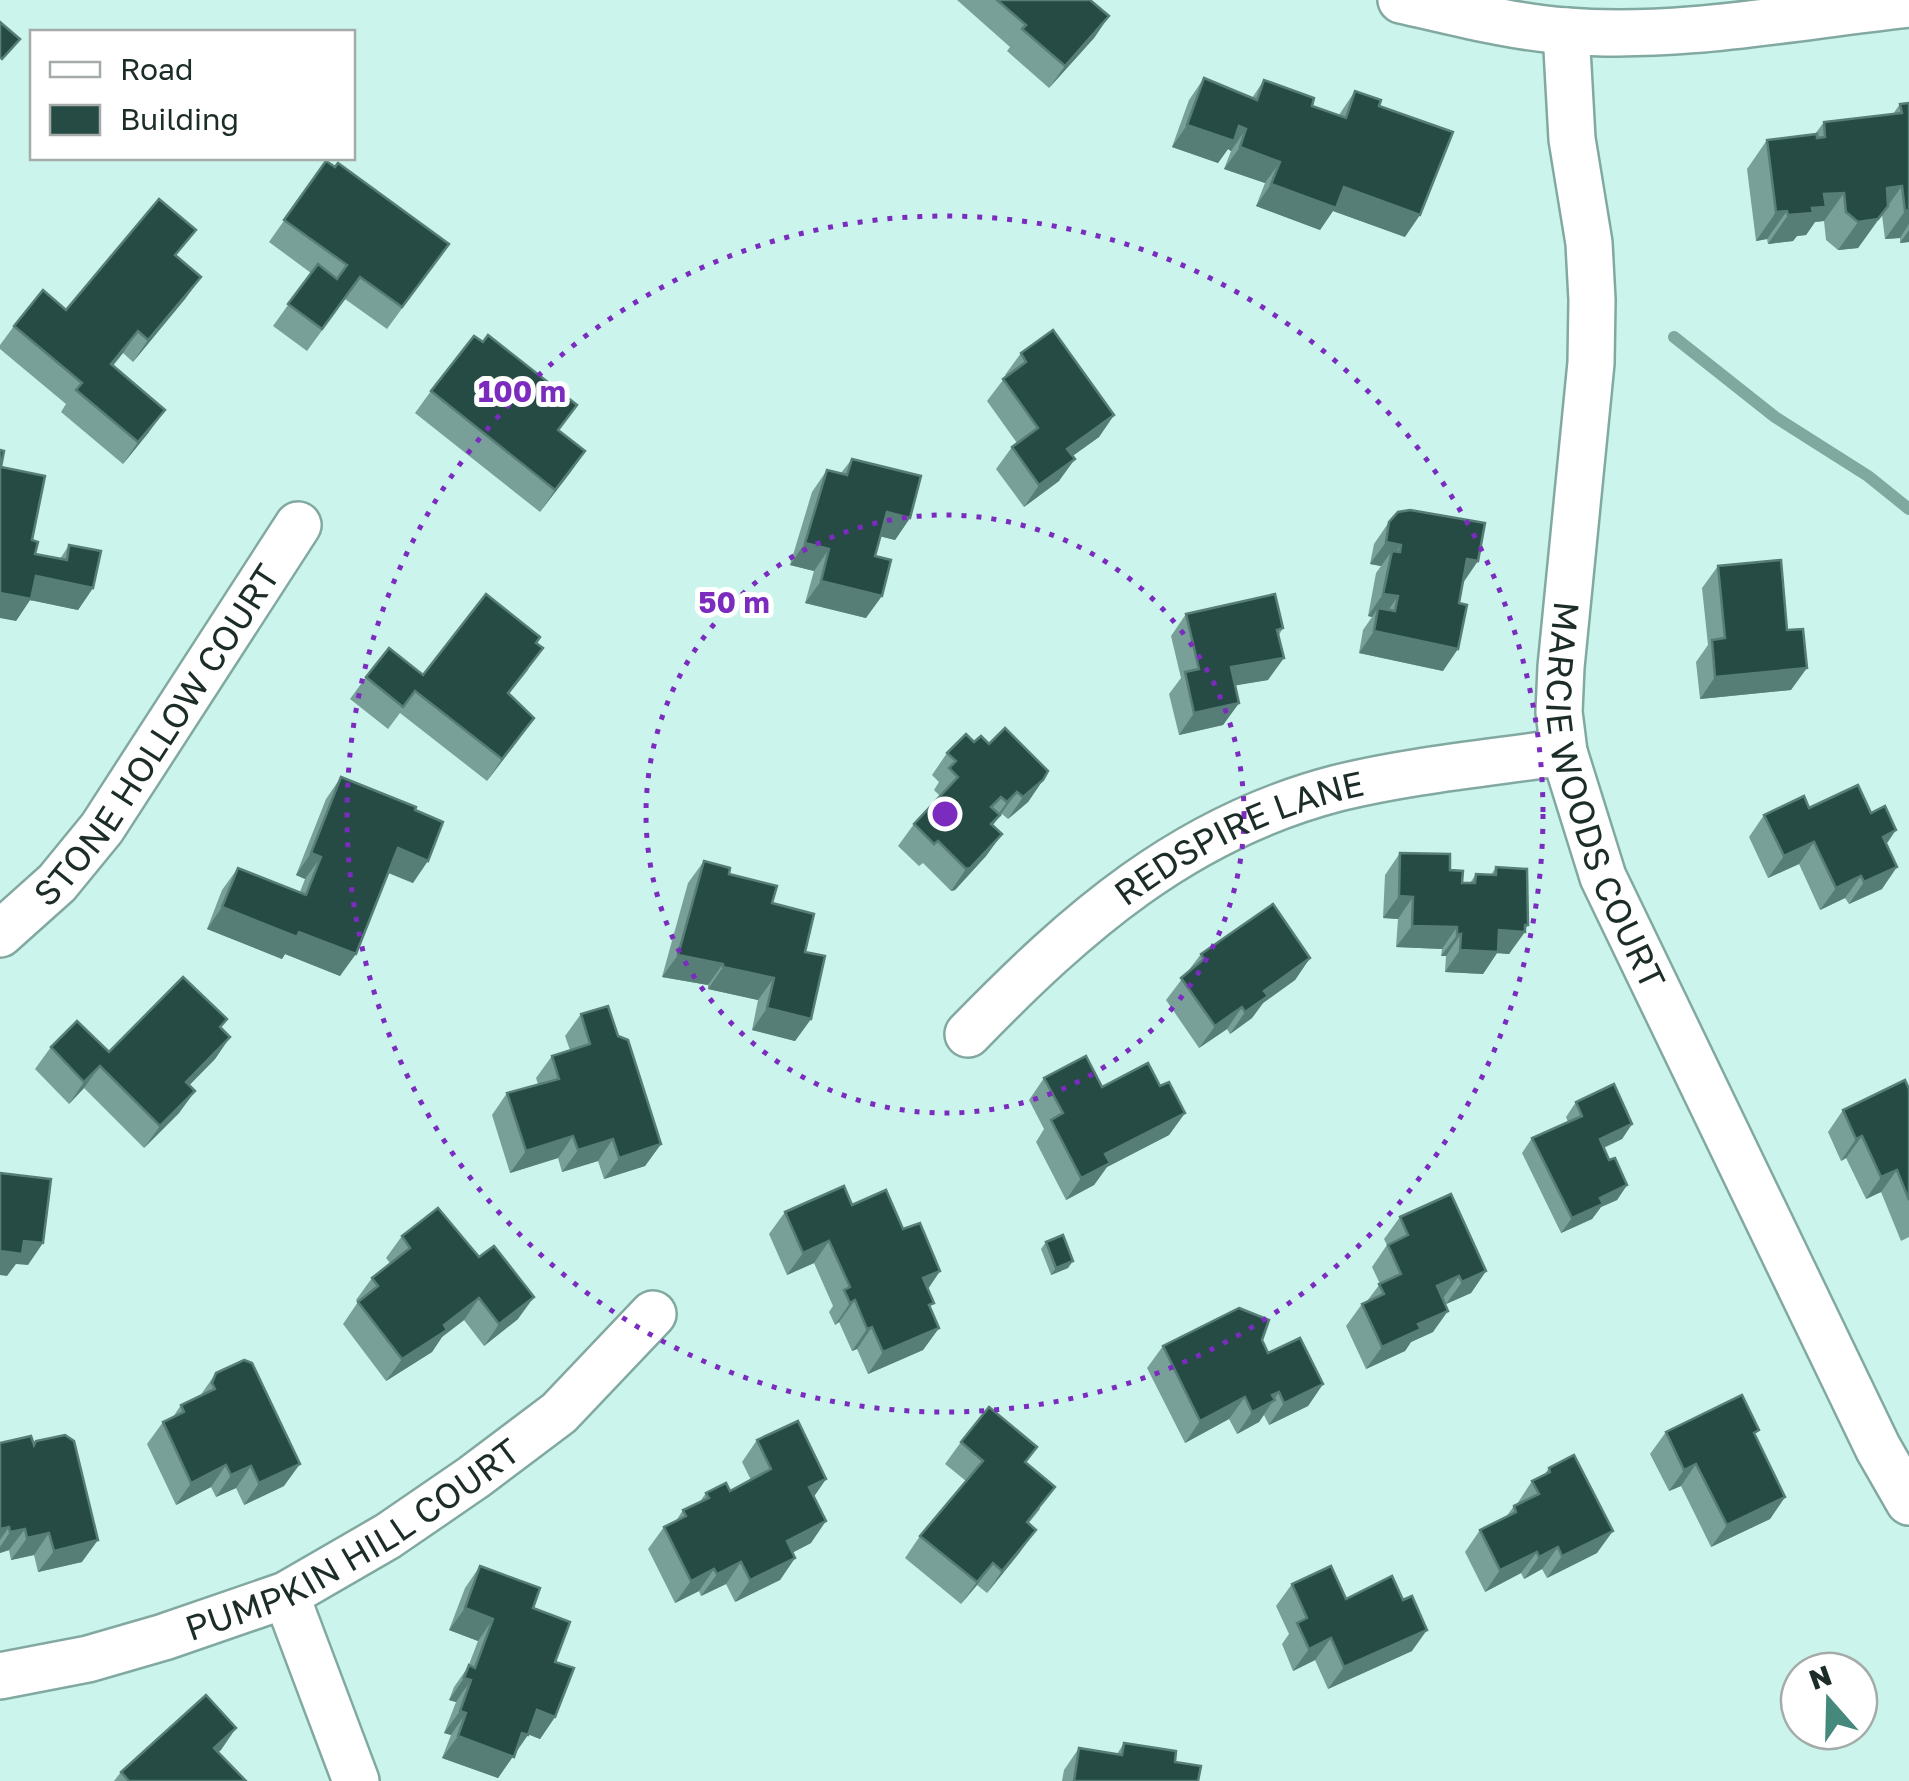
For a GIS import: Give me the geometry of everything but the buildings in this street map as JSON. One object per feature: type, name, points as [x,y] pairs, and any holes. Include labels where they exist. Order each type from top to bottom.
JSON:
[{"type":"street","points":[[1401,0],[1479,18],[1566,31],[1677,30],[1909,4]]},
{"type":"street","name":"MARCIE WOODS COURT","points":[[1566,31],[1572,139],[1589,244],[1592,300],[1591,363],[1560,667],[1559,712],[1564,752],[1603,877],[1878,1448],[1909,1502]]},
{"type":"street","name":"STONE HOLLOW COURT","points":[[0,934],[57,883],[102,828],[298,525]]},
{"type":"street","name":"REDSPIRE LANE","points":[[968,1034],[1094,914],[1177,856],[1233,828],[1286,805],[1378,779],[1564,752]]},
{"type":"street","name":"PUMPKIN HILL COURT","points":[[0,1676],[88,1659],[164,1638],[286,1595],[388,1536],[531,1434],[559,1412],[653,1314]]},
{"type":"street","points":[[286,1595],[356,1781]]},
{"type":"waterway","points":[[1674,337],[1775,417],[1868,476],[1909,509]]}]
